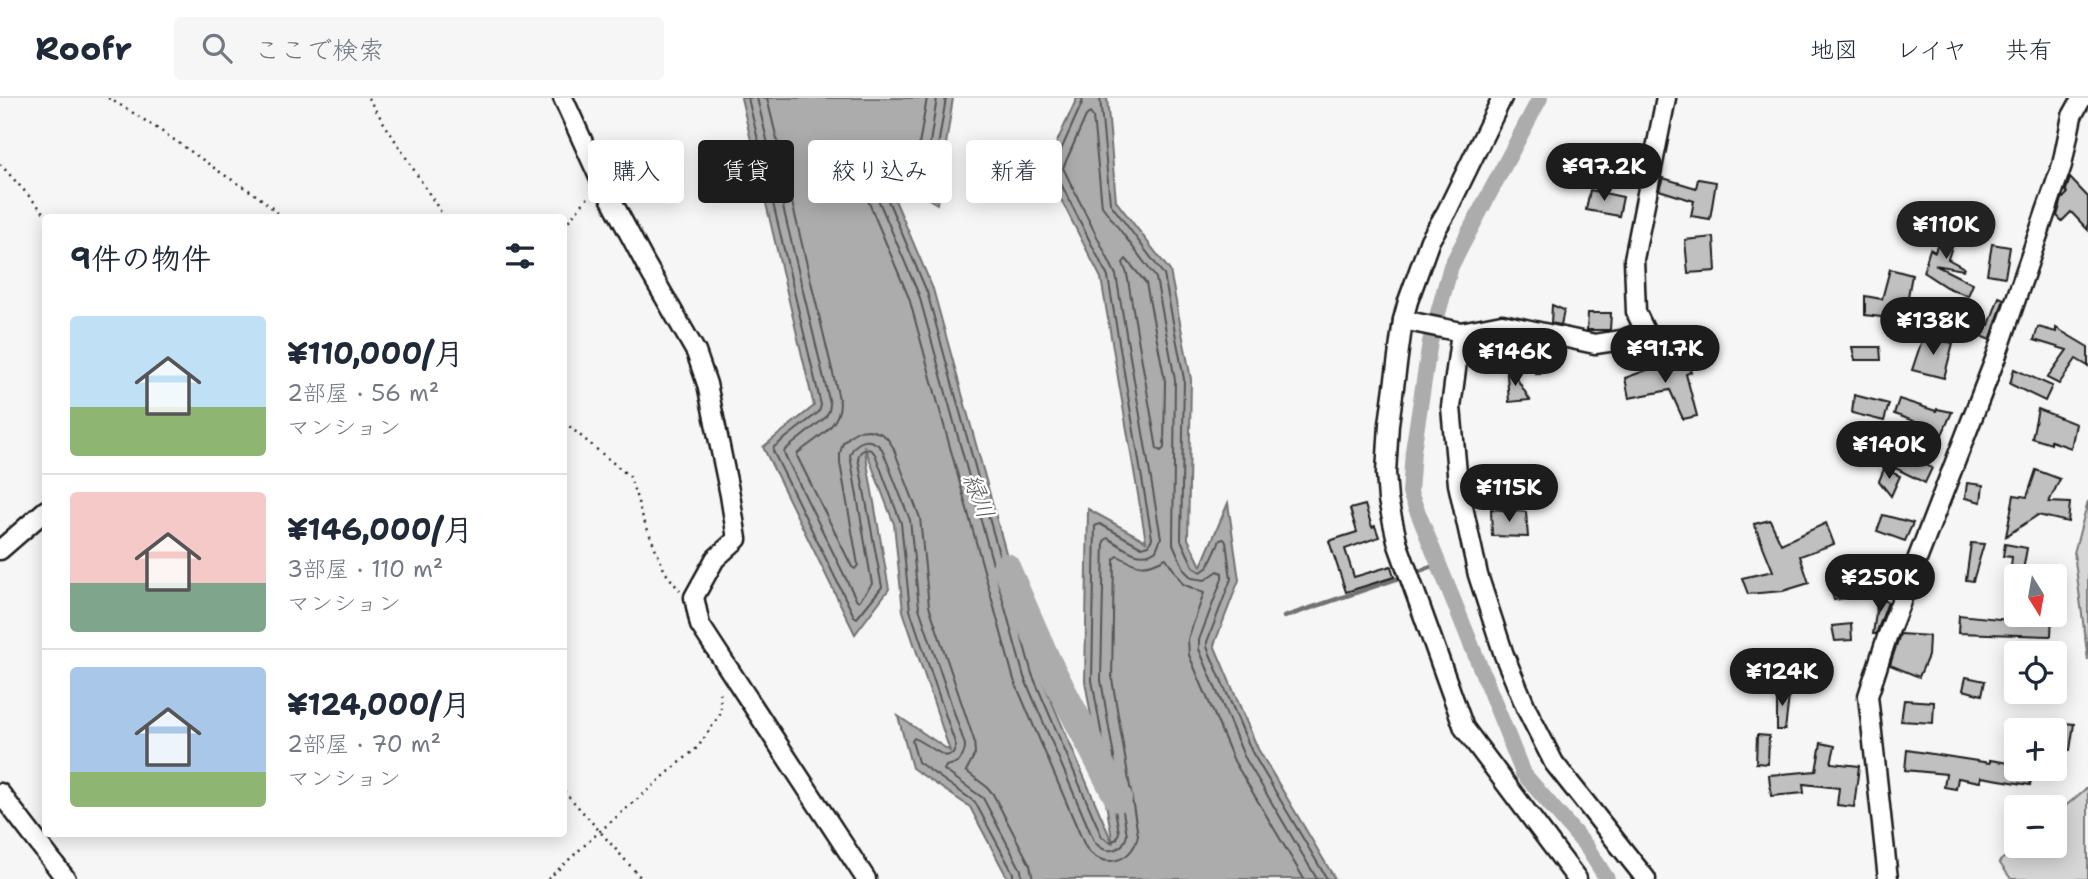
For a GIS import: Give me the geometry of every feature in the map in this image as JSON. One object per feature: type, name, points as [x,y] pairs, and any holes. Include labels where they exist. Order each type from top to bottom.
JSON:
[{"type":"street","points":[[563,98],[588,153]]},
{"type":"street","points":[[1502,98],[1430,240],[1403,320],[1389,424],[1386,473],[1388,500],[1398,545],[1464,728],[1577,879]]},
{"type":"street","points":[[1403,320],[1461,332],[1502,324],[1595,344],[1622,340],[1645,331],[1636,312],[1634,259],[1667,98]]},
{"type":"street","points":[[1888,879],[1868,696],[1886,637],[1996,357],[2062,165],[2072,116],[2082,98]]},
{"type":"street","points":[[613,203],[696,352],[707,384],[730,495],[737,539],[715,559],[694,597],[700,625],[866,879]]},
{"type":"street","points":[[1461,332],[1451,407],[1458,484],[1478,575],[1504,655],[1527,710],[1554,763],[1646,879]]},
{"type":"street","points":[[0,551],[42,514]]},
{"type":"street","points":[[0,793],[66,879]]},
{"type":"path","points":[[108,98],[142,117],[268,202],[278,214]]},
{"type":"path","points":[[368,98],[442,214]]},
{"type":"path","points":[[0,164],[45,214]]},
{"type":"path","points":[[567,223],[588,199]]},
{"type":"path","points":[[567,424],[630,477],[665,572],[683,597],[694,597]]},
{"type":"path","points":[[548,879],[698,747],[721,713],[720,688]]},
{"type":"path","points":[[567,795],[642,879]]},
{"type":"shaded area","points":[[2088,501],[2088,660],[2074,553]]},
{"type":"shaded area","points":[[2088,787],[2088,879],[2011,879],[1999,862],[2004,858],[2067,858],[2067,805]]},
{"type":"water","points":[[741,98],[953,98],[947,140],[808,140],[808,203],[896,203],[933,289],[1039,672],[1113,844],[1085,681],[1088,509],[1146,541],[1101,278],[1062,201],[1062,140],[1058,140],[1077,98],[1107,98],[1116,201],[1170,271],[1191,379],[1188,539],[1201,566],[1228,503],[1239,580],[1214,645],[1258,749],[1335,879],[1008,879],[970,807],[912,768],[898,716],[950,751],[903,611],[894,524],[864,445],[889,589],[855,634],[763,447],[814,406],[766,203],[794,203],[794,140],[751,140]]},
{"type":"building","points":[[1663,178],[1696,188],[1698,179],[1716,182],[1710,219],[1691,216],[1694,201],[1659,190]]},
{"type":"building","points":[[2070,178],[2088,197],[2088,230],[2071,212],[2062,221],[2057,216],[2062,199],[2067,194]]},
{"type":"building","points":[[1590,190],[1623,197],[1619,216],[1586,210]]},
{"type":"building","points":[[1945,219],[1959,224],[1948,259],[1964,268],[1935,265],[1973,284],[1968,296],[1946,287],[1923,272],[1930,249],[1935,252]]},
{"type":"building","points":[[1714,237],[1716,271],[1688,273],[1685,240]]},
{"type":"building","points":[[1992,244],[2010,247],[2005,277],[1987,274]]},
{"type":"building","points":[[1890,269],[1912,275],[1906,307],[1923,310],[1915,328],[1896,324],[1898,319],[1865,315],[1865,296],[1882,299]]},
{"type":"building","points":[[1999,297],[2004,299],[1990,340],[1973,333],[1975,321],[1989,325]]},
{"type":"building","points":[[1552,305],[1564,310],[1561,325],[1551,323]]},
{"type":"building","points":[[1588,313],[1611,313],[1610,330],[1587,330]]},
{"type":"building","points":[[2038,327],[2056,332],[2056,328],[2088,347],[2088,366],[2076,359],[2059,384],[2047,378],[2067,350],[2034,340]]},
{"type":"building","points":[[1923,337],[1953,343],[1944,378],[1912,370]]},
{"type":"building","points":[[1533,342],[1544,345],[1548,371],[1536,374]]},
{"type":"building","points":[[1852,347],[1880,347],[1881,360],[1855,360]]},
{"type":"building","points":[[1506,361],[1530,400],[1509,402]]},
{"type":"building","points":[[1686,361],[1691,372],[1686,374],[1697,416],[1683,419],[1670,390],[1629,398],[1625,378],[1658,366]]},
{"type":"building","points":[[2014,369],[2052,386],[2045,401],[2010,384]]},
{"type":"building","points":[[1854,395],[1889,404],[1884,421],[1852,413]]},
{"type":"building","points":[[1899,399],[1936,411],[1952,412],[1937,446],[1924,441],[1930,427],[1894,414]]},
{"type":"building","points":[[2038,409],[2076,424],[2071,448],[2032,438]]},
{"type":"building","points":[[1902,453],[1932,468],[1925,483],[1895,468]]},
{"type":"building","points":[[1884,469],[1900,476],[1891,496],[1879,481]]},
{"type":"building","points":[[2036,470],[2060,479],[2049,502],[2070,503],[2068,522],[2038,515],[2006,536],[2014,495],[2027,497]]},
{"type":"building","points":[[1967,483],[1983,485],[1981,502],[1965,498]]},
{"type":"building","points":[[1365,505],[1372,527],[1375,526],[1379,537],[1345,549],[1354,577],[1391,566],[1394,577],[1346,592],[1329,541],[1357,532],[1350,509]]},
{"type":"building","points":[[1491,509],[1526,512],[1528,537],[1492,536]]},
{"type":"building","points":[[1883,515],[1913,523],[1905,541],[1877,531]]},
{"type":"building","points":[[1770,520],[1781,544],[1826,523],[1834,544],[1800,556],[1809,583],[1783,591],[1748,594],[1742,578],[1773,571],[1754,524]]},
{"type":"building","points":[[1971,543],[1984,544],[1973,581],[1966,580]]},
{"type":"building","points":[[2005,544],[2027,548],[2024,564],[2011,564],[2012,557],[2003,556]]},
{"type":"building","points":[[1859,574],[1863,594],[1834,600],[1827,578]]},
{"type":"building","points":[[1878,598],[1888,602],[1876,634],[1873,634]]},
{"type":"building","points":[[1959,615],[2004,620],[2004,627],[2051,627],[2051,636],[1958,633]]},
{"type":"building","points":[[1851,624],[1852,640],[1835,641],[1832,626]]},
{"type":"building","points":[[1900,634],[1929,636],[1928,656],[1919,677],[1890,665]]},
{"type":"building","points":[[1966,677],[1985,681],[1982,695],[1963,690]]},
{"type":"building","points":[[1790,688],[1785,730],[1777,730],[1777,689]]},
{"type":"building","points":[[1904,700],[1934,702],[1933,723],[1901,721]]},
{"type":"building","points":[[2067,723],[2074,724],[2070,750],[2067,750]]},
{"type":"building","points":[[1757,735],[1769,736],[1768,764],[1756,763]]},
{"type":"building","points":[[1821,743],[1835,746],[1831,763],[1859,766],[1854,807],[1837,805],[1839,788],[1803,784],[1804,793],[1771,796],[1769,775],[1816,771]]},
{"type":"building","points":[[1907,750],[1990,763],[1990,760],[2004,762],[2004,781],[1981,777],[1980,782],[1958,778],[1956,789],[1944,787],[1946,774],[1905,770]]},
{"type":"building","points":[[2006,781],[2031,781],[2030,785]]},
{"type":"waterway","points":[[1540,98],[1451,266],[1430,342],[1413,451],[1410,493],[1523,773],[1586,846],[1607,879]]},
{"type":"waterway","points":[[1414,573],[1439,564]]},
{"type":"waterway","name":"緑川","points":[[1006,567],[1048,663],[1118,798]]},
{"type":"waterway","points":[[1284,617],[1405,576]]}]
